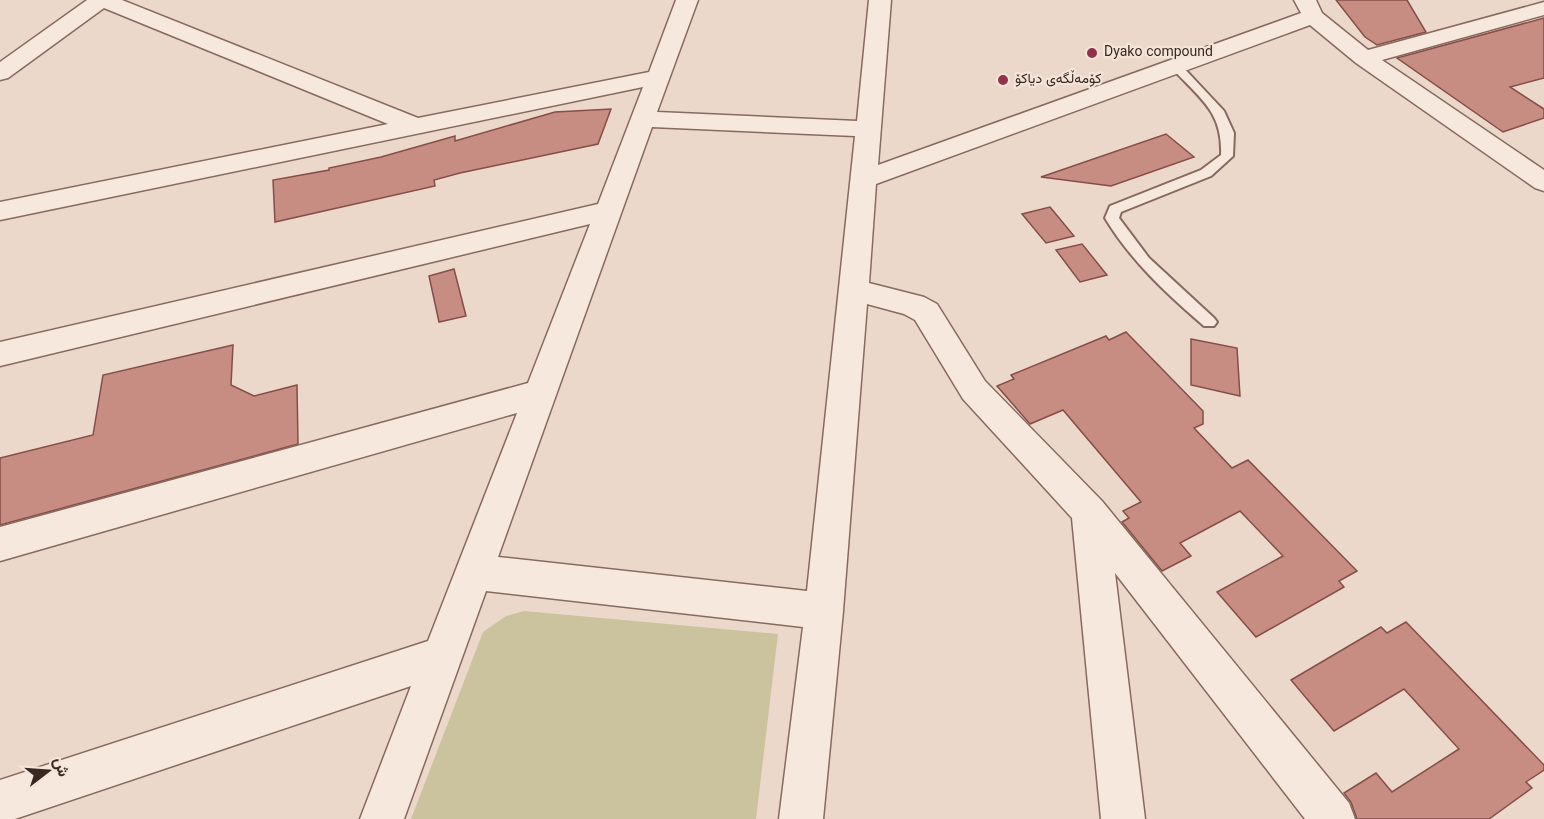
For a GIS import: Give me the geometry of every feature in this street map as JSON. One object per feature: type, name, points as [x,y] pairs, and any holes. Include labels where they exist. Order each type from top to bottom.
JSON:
[{"type":"street","points":[[0,74],[102,0],[415,126]]},
{"type":"street","points":[[382,819],[687,0]]},
{"type":"street","points":[[801,819],[824,610],[880,0]]},
{"type":"street","points":[[1364,58],[1529,7]]},
{"type":"street","points":[[864,179],[1176,66],[1309,8],[1364,58],[1542,178]]},
{"type":"street","points":[[0,212],[658,77]]},
{"type":"street","points":[[643,119],[868,129]]},
{"type":"street","points":[[0,354],[609,210]]},
{"type":"street","points":[[854,290],[913,304],[926,312],[974,390],[1089,512],[1333,819]]},
{"type":"street","points":[[0,544],[540,393]]},
{"type":"street","points":[[1089,512],[1123,819]]},
{"type":"street","points":[[474,572],[824,610]]},
{"type":"street","points":[[0,802],[443,656]]},
{"type":"lane","points":[[1176,66],[1218,111],[1228,133],[1227,156],[1206,173],[1115,209],[1112,218],[1120,233],[1160,279],[1209,322]]},
{"type":"shaded area","points":[[524,611],[778,634],[756,819],[411,819],[483,632],[506,616]]},
{"type":"building","points":[[1336,0],[1407,0],[1426,32],[1377,45],[1365,37]]},
{"type":"building","points":[[1544,18],[1544,78],[1510,87],[1544,109],[1544,118],[1503,132],[1397,58]]},
{"type":"building","points":[[611,109],[598,144],[460,173],[434,180],[435,186],[275,222],[273,180],[329,170],[329,168],[381,157],[455,136],[455,141],[555,112]]},
{"type":"building","points":[[1166,134],[1194,157],[1111,186],[1041,177]]},
{"type":"building","points":[[1050,207],[1074,236],[1046,243],[1022,214]]},
{"type":"building","points":[[1082,244],[1107,275],[1080,282],[1056,250]]},
{"type":"building","points":[[454,269],[466,316],[439,322],[429,276]]},
{"type":"building","points":[[1126,332],[1203,411],[1203,424],[1194,428],[1232,468],[1248,460],[1357,571],[1339,581],[1344,587],[1256,637],[1217,592],[1283,556],[1240,511],[1180,543],[1191,556],[1162,571],[1122,522],[1129,518],[1123,511],[1141,502],[1063,410],[1030,424],[997,386],[1014,379],[1011,375],[1106,336],[1109,340]]},
{"type":"building","points":[[1191,339],[1237,348],[1240,396],[1191,385]]},
{"type":"building","points":[[233,345],[231,385],[254,396],[297,385],[298,444],[0,525],[0,458],[93,435],[103,375]]},
{"type":"building","points":[[1406,622],[1544,765],[1544,770],[1526,782],[1532,788],[1489,819],[1357,819],[1351,802],[1344,793],[1376,773],[1392,792],[1459,749],[1404,689],[1334,731],[1291,680],[1381,627],[1387,633]]},
{"type":"place","name":"Dyako compound","points":[[1092,53]]},
{"type":"place","name":"کۆمەڵگەی دیاکۆ","points":[[1003,80]]}]
